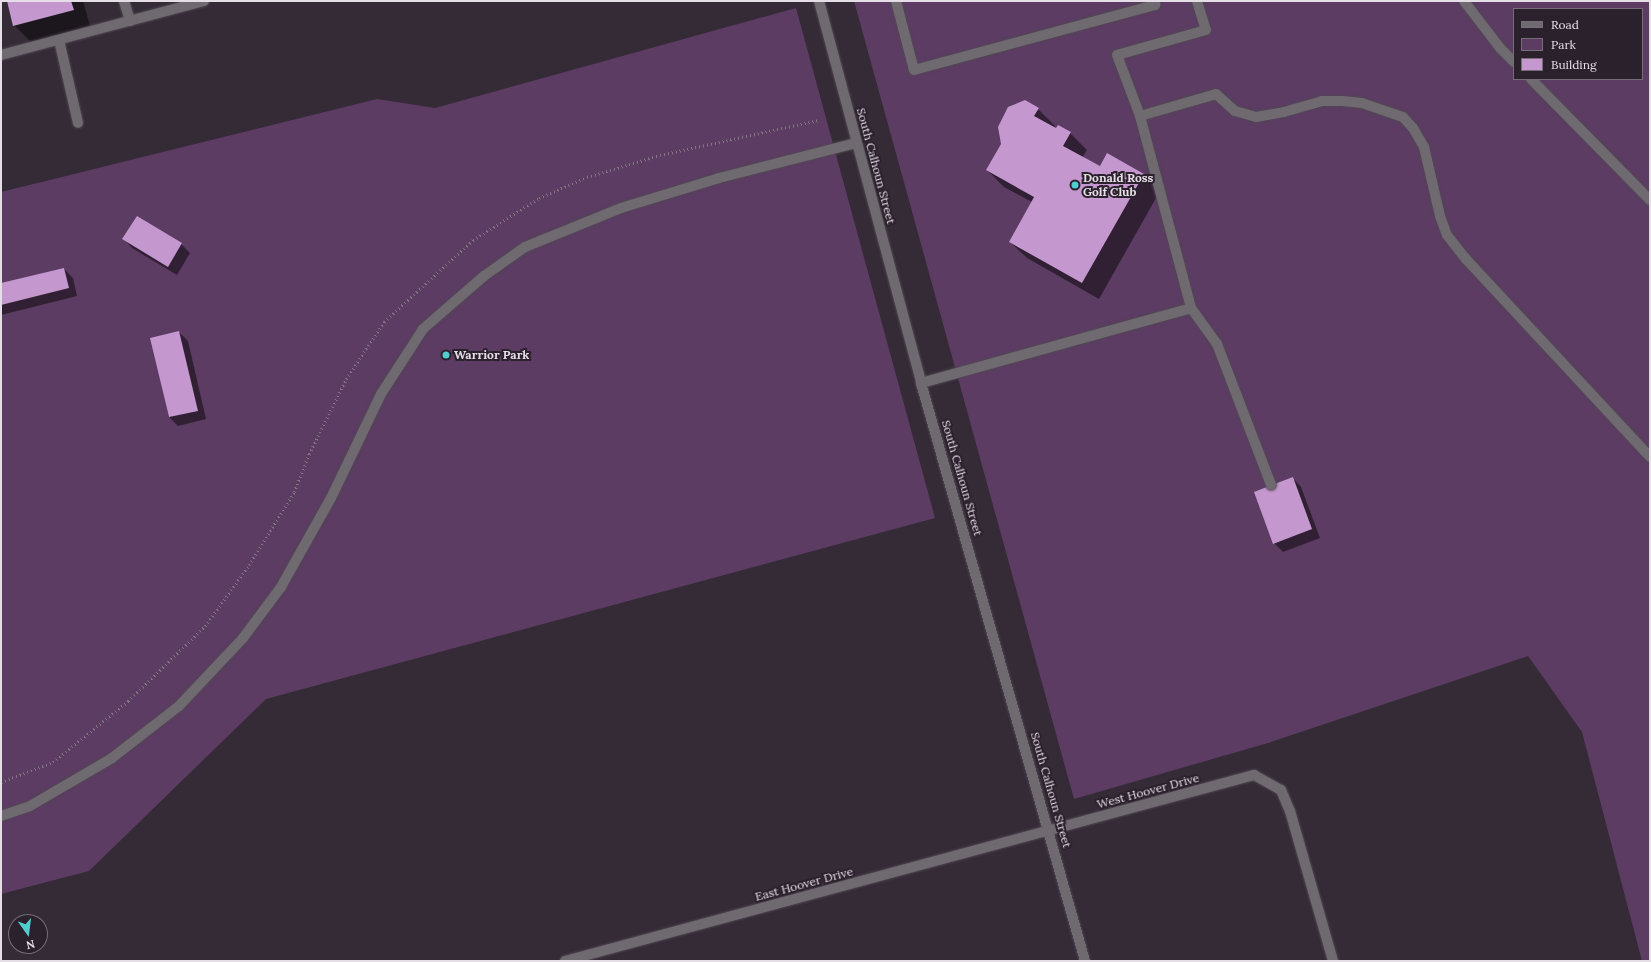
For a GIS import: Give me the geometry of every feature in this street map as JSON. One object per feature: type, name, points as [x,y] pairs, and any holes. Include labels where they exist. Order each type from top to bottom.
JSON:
[{"type":"street","points":[[124,1],[130,21]]},
{"type":"street","points":[[1,55],[130,21],[190,3],[204,1]]},
{"type":"street","name":"South Calhoun Street","points":[[818,1],[921,383],[1086,961]]},
{"type":"street","points":[[896,1],[914,70],[1155,5],[1154,1]]},
{"type":"street","points":[[1197,1],[1206,30],[1117,55],[1140,116],[1191,308],[1217,344],[1272,486]]},
{"type":"street","points":[[1464,1],[1500,48],[1513,61]]},
{"type":"street","points":[[59,40],[78,123]]},
{"type":"street","points":[[1532,80],[1650,200]]},
{"type":"street","points":[[1140,116],[1216,94],[1235,111],[1256,118],[1322,101],[1362,103],[1402,117],[1413,128],[1424,148],[1440,216],[1447,235],[1466,259],[1650,457]]},
{"type":"street","points":[[1,816],[30,806],[112,758],[179,706],[243,638],[281,587],[331,498],[381,394],[423,329],[484,276],[525,247],[621,208],[719,178],[856,143]]},
{"type":"street","points":[[921,383],[1191,308]]},
{"type":"street","name":"West Hoover Drive","points":[[1049,831],[1254,775],[1281,790],[1290,811],[1333,961]]},
{"type":"street","name":"East Hoover Drive","points":[[565,961],[1049,831]]},
{"type":"green space","name":"Donald Ross Golf Club","points":[[854,1],[1650,1],[1650,961],[1642,961],[1582,732],[1528,656],[1268,743],[1074,799]]},
{"type":"green space","name":"Warrior Park","points":[[796,8],[935,518],[266,699],[89,871],[1,894],[1,192],[377,99],[435,108]]},
{"type":"building","points":[[7,1],[71,1],[74,10],[13,26]]},
{"type":"building","name":"Donald Ross Golf Club","points":[[1025,100],[1039,108],[1034,116],[1056,128],[1058,125],[1071,132],[1063,146],[1100,166],[1107,153],[1144,174],[1082,283],[1009,242],[1034,197],[986,170],[1001,144],[998,127],[1008,107]]},
{"type":"building","points":[[137,216],[182,243],[168,267],[122,239]]},
{"type":"building","points":[[64,268],[69,288],[1,305],[1,283]]},
{"type":"building","points":[[179,331],[198,411],[169,417],[150,338]]},
{"type":"building","points":[[1293,477],[1312,529],[1273,544],[1254,492]]},
{"type":"place","name":"Donald Ross Golf Club","points":[[1075,185]]},
{"type":"place","name":"Warrior Park","points":[[446,355]]}]
